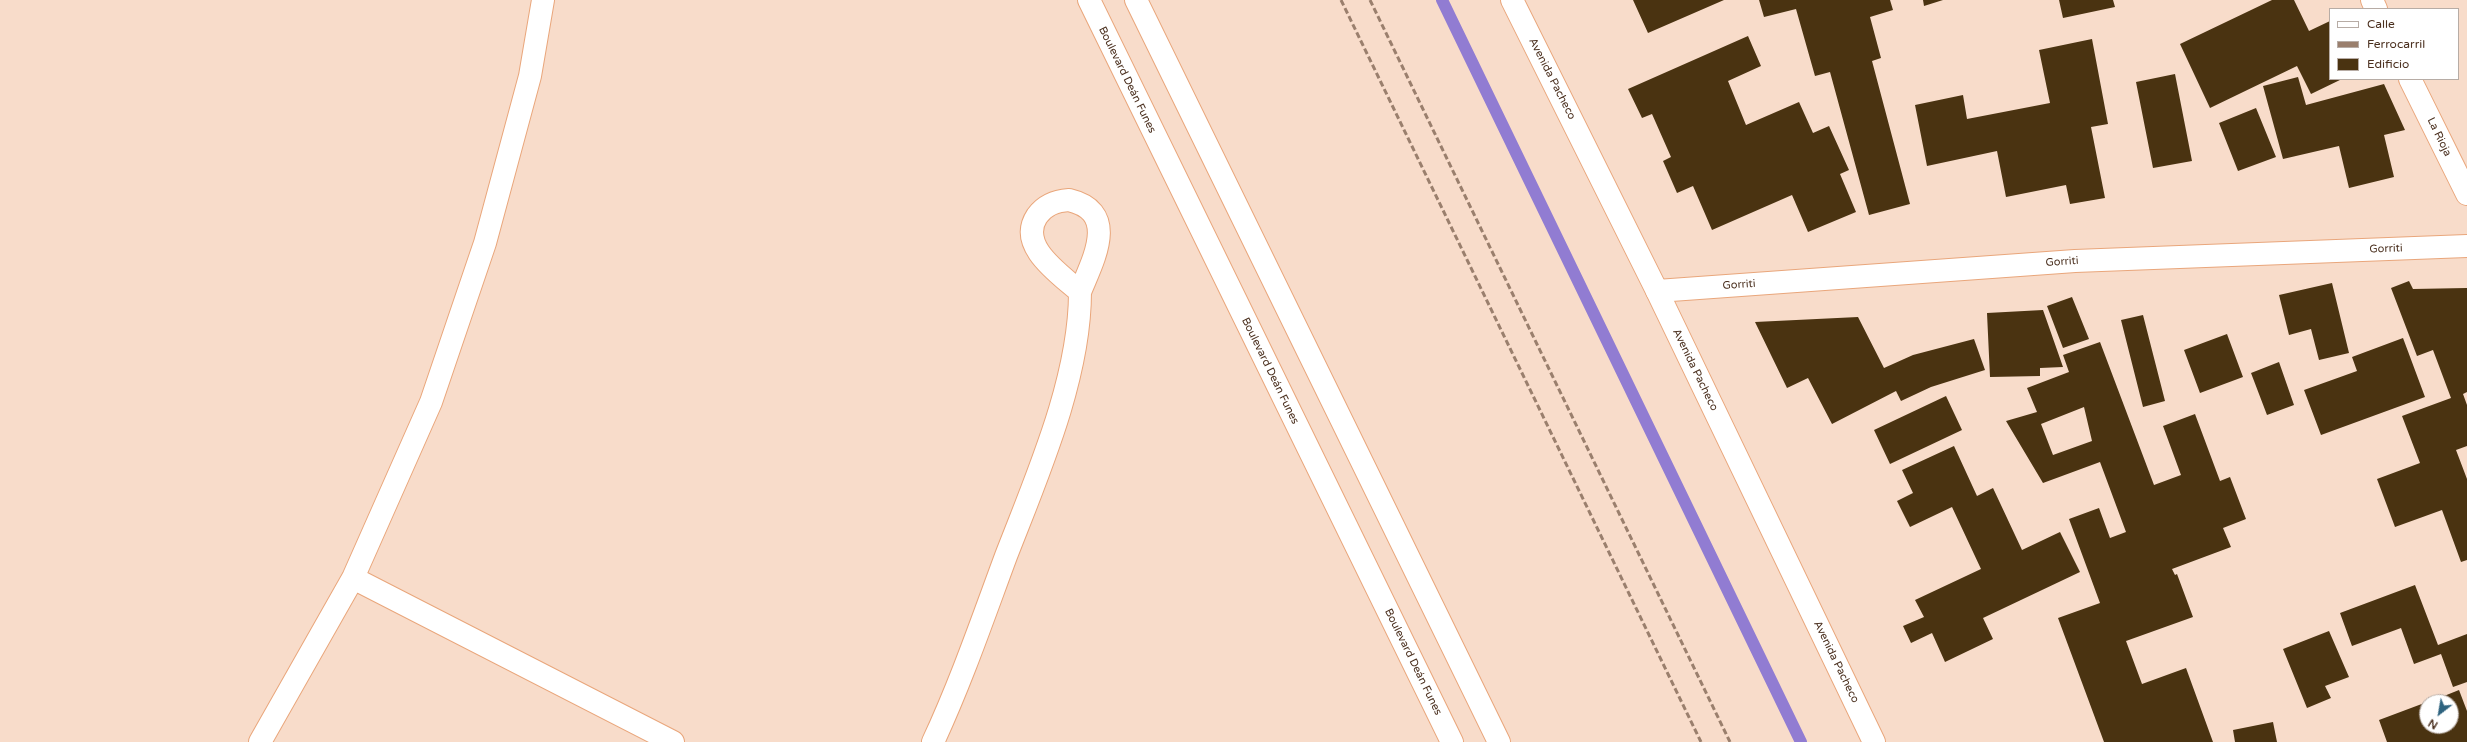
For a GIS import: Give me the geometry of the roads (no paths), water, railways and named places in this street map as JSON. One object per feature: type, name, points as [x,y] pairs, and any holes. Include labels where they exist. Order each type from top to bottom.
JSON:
[{"type":"street","points":[[260,742],[353,578],[431,402],[482,250],[530,76],[543,0]]},
{"type":"street","name":"Boulevard Deán Funes","points":[[1089,0],[1452,742]]},
{"type":"street","points":[[1136,0],[1499,742]]},
{"type":"street","name":"Avenida Pacheco","points":[[1512,0],[1657,291],[1874,742]]},
{"type":"street","name":"La Rioja","points":[[2410,80],[2467,194]]},
{"type":"street","name":"Gorriti","points":[[1657,291],[2075,261],[2467,246]]},
{"type":"street","points":[[933,742],[1048,448],[1069,370],[1080,312],[1080,292]]},
{"type":"street","points":[[353,578],[673,742]]},
{"type":"waterway","points":[[1442,0],[1801,742]]},
{"type":"railway","points":[[1341,0],[1701,742]]},
{"type":"railway","points":[[1370,0],[1730,742]]}]
